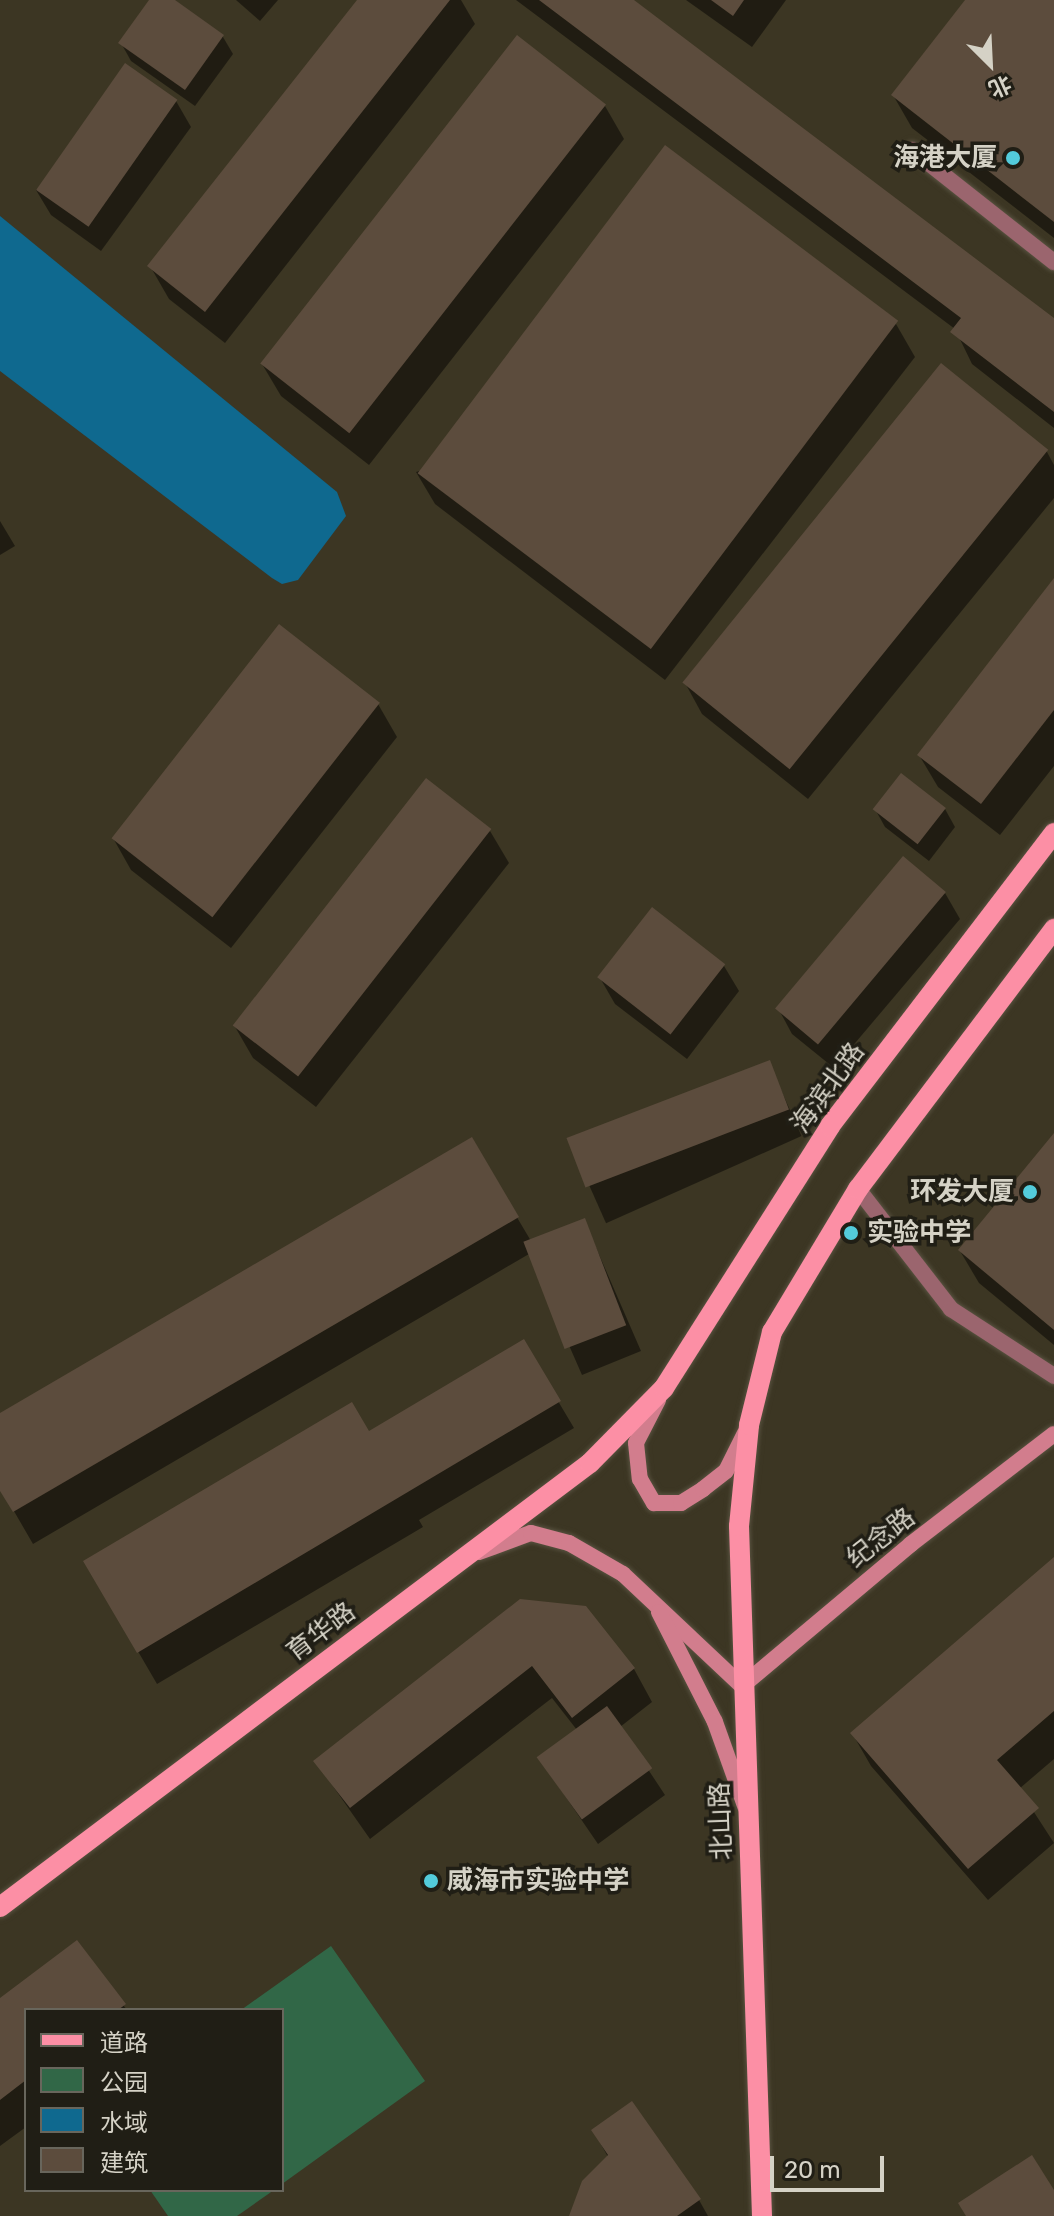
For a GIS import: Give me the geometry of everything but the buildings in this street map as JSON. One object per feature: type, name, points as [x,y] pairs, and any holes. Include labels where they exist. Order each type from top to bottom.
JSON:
[{"type":"main road","name":"海滨北路","points":[[664,1388],[830,1126],[1054,833]]},
{"type":"main road","points":[[664,1388],[636,1443],[640,1479],[654,1503],[681,1503],[726,1471],[749,1425],[772,1332],[858,1189],[1054,929]]},
{"type":"main road","name":"育华路","points":[[0,1907],[590,1463],[664,1388]]},
{"type":"main road","name":"北山路","points":[[749,1425],[739,1526],[762,2216]]},
{"type":"main road","name":"纪念路","points":[[742,1686],[874,1573],[1054,1434]]},
{"type":"main road","points":[[463,1558],[531,1533],[569,1543],[623,1574],[742,1686]]},
{"type":"main road","points":[[654,1601],[715,1722],[747,1811]]},
{"type":"lane","points":[[912,150],[1054,262]]},
{"type":"lane","points":[[858,1189],[951,1309],[1054,1376]]},
{"type":"green space","points":[[331,1946],[425,2081],[284,2183],[284,2008],[244,2008]]},
{"type":"green space","points":[[151,2192],[271,2192],[237,2216],[168,2216]]},
{"type":"water","points":[[0,216],[337,492],[346,516],[298,580],[282,584],[272,578],[0,371]]},
{"type":"place","name":"海港大厦","points":[[1013,158]]},
{"type":"place","name":"环发大厦","points":[[1030,1192]]},
{"type":"place","name":"实验中学","points":[[851,1233]]},
{"type":"place","name":"威海市实验中学","points":[[431,1881]]}]
